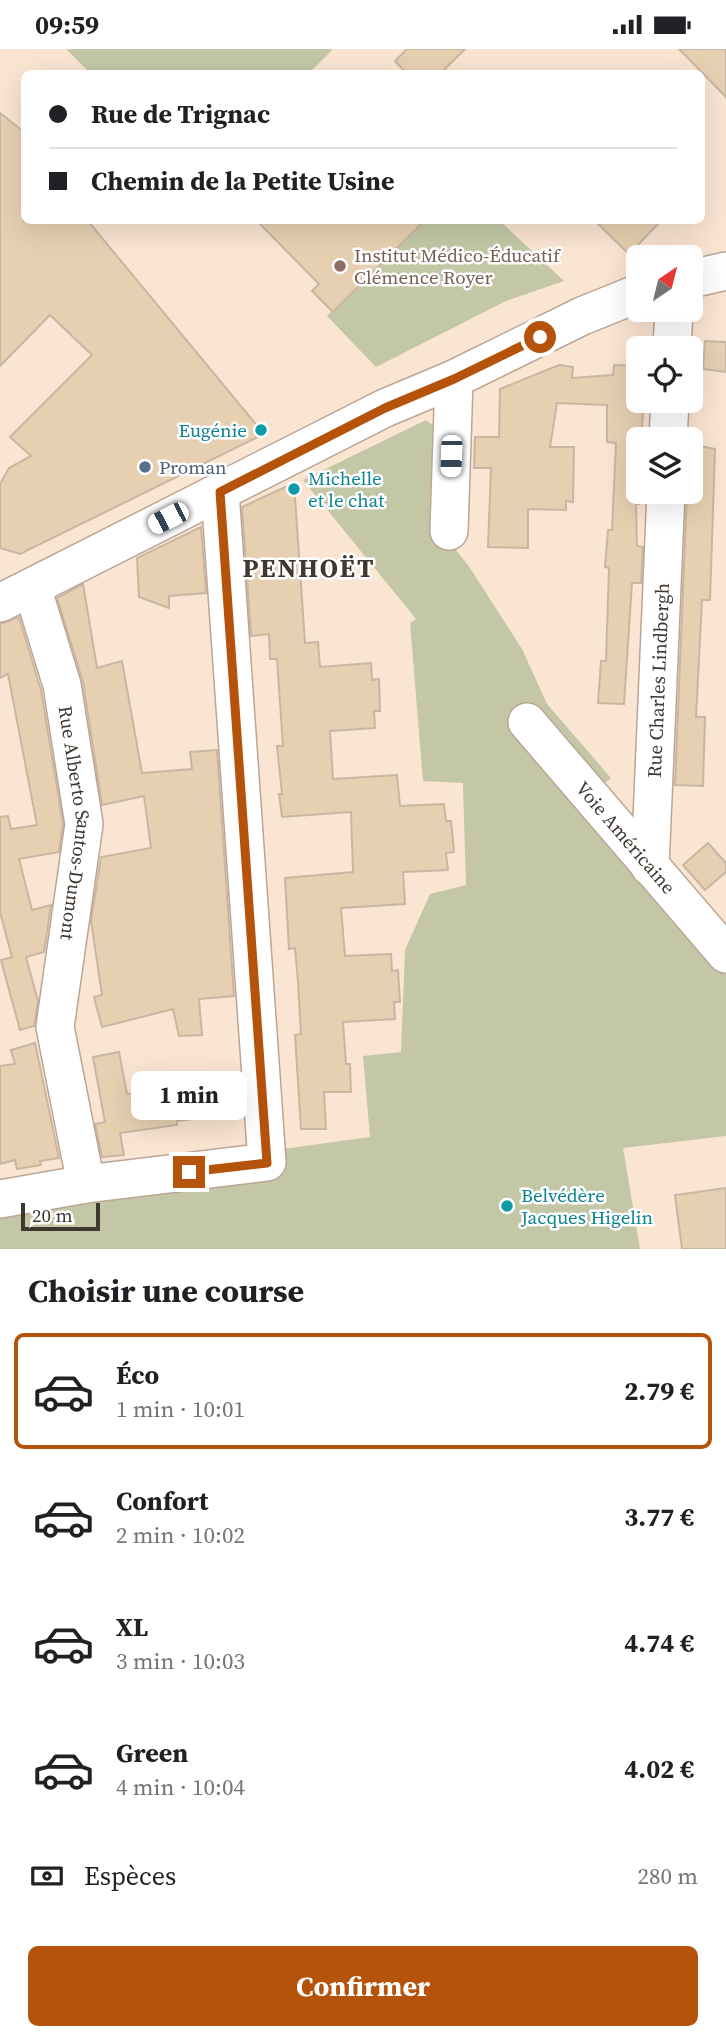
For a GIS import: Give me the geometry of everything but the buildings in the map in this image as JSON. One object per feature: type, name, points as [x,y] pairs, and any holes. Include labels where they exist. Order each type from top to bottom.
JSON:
[{"type":"street","points":[[704,276],[726,271]]},
{"type":"street","points":[[12,590],[220,492],[385,408],[454,379],[582,316],[626,298]]},
{"type":"street","points":[[449,531],[454,379]]},
{"type":"street","points":[[0,1199],[86,1184],[267,1163],[220,492]]},
{"type":"street","name":"Rue Charles Lindbergh","points":[[650,867],[665,504]]},
{"type":"street","name":"Rue Alberto Santos-Dumont","points":[[12,590],[62,685],[84,824],[55,1027],[86,1184]]},
{"type":"street","name":"Voie Américaine","points":[[527,722],[726,954]]},
{"type":"green space","points":[[66,49],[333,49],[312,70],[87,70]]},
{"type":"green space","points":[[421,224],[503,224],[564,281],[506,301],[376,367],[327,316]]},
{"type":"green space","points":[[426,420],[438,429],[433,520],[470,568],[522,649],[547,704],[611,778],[599,788],[726,966],[726,1136],[623,1148],[640,1249],[0,1249],[0,1209],[283,1149],[370,1137],[363,1056],[401,1052],[405,950],[430,894],[466,885],[463,783],[423,781],[410,623],[416,619],[303,480]]},
{"type":"place","name":"Institut Médico-Éducatif Clémence Royer","points":[[340,266]]},
{"type":"place","name":"Eugénie","points":[[261,430]]},
{"type":"place","name":"Proman","points":[[145,467]]},
{"type":"place","name":"Michelle et le chat","points":[[294,489]]},
{"type":"place","name":"Belvédère Jacques Higelin","points":[[507,1206]]},
{"type":"district","name":"PENHOËT","points":[[309,568]]},
{"type":"route","points":[[189,1172],[267,1163],[220,492],[385,408],[454,379],[540,337]]}]
